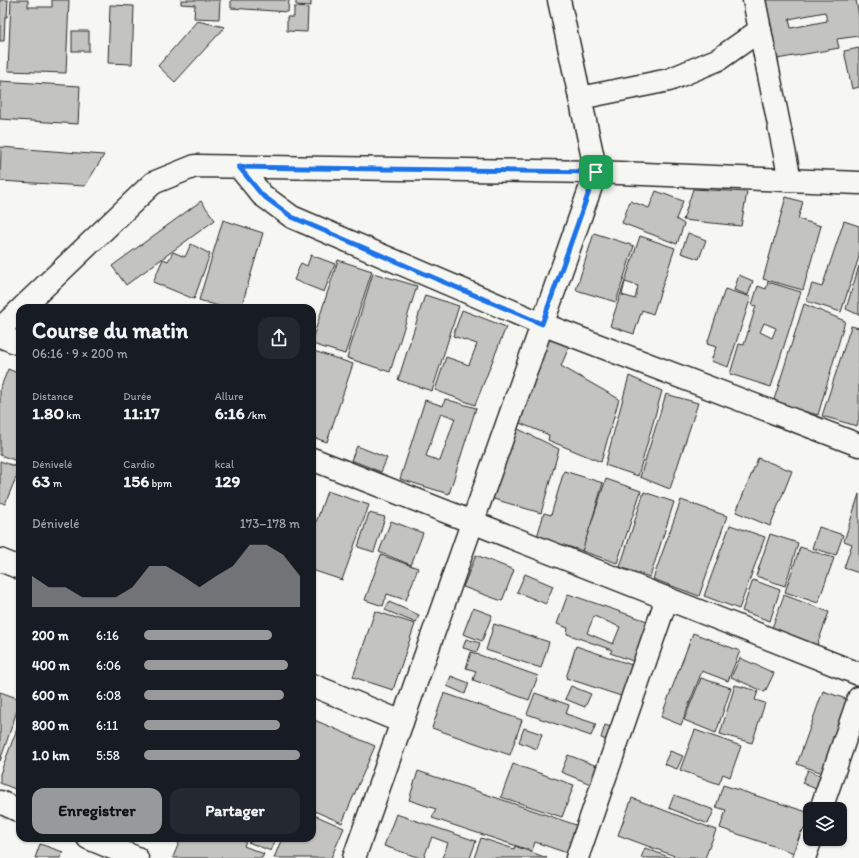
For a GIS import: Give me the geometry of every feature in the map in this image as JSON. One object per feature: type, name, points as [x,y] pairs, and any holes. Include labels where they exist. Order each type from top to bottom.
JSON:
[{"type":"street","points":[[354,858],[596,172],[559,0]]},
{"type":"street","points":[[754,0],[790,180]]},
{"type":"street","points":[[580,98],[669,80],[719,59],[760,30]]},
{"type":"street","points":[[26,304],[153,182],[195,166],[596,172],[859,183]]},
{"type":"street","points":[[239,167],[262,195],[292,217],[542,324],[859,444]]},
{"type":"street","points":[[0,329],[16,314]]},
{"type":"street","points":[[0,336],[16,342]]},
{"type":"street","points":[[316,461],[859,674]]},
{"type":"street","points":[[0,560],[16,566]]},
{"type":"street","points":[[577,858],[667,598]]},
{"type":"street","points":[[316,687],[402,722]]},
{"type":"street","points":[[823,802],[859,698]]},
{"type":"street","points":[[0,802],[16,809]]},
{"type":"street","points":[[98,842],[137,858]]},
{"type":"street","points":[[804,858],[808,846]]},
{"type":"building","points":[[0,0],[8,0],[7,17],[5,17],[4,41],[0,41]]},
{"type":"building","points":[[11,0],[28,0],[28,7],[52,7],[52,0],[69,0],[66,73],[8,71]]},
{"type":"building","points":[[181,0],[220,0],[219,19],[194,18],[195,5],[181,4]]},
{"type":"building","points":[[231,0],[289,0],[288,12],[231,8]]},
{"type":"building","points":[[296,0],[311,0],[311,6],[296,5]]},
{"type":"building","points":[[766,0],[856,0],[859,17],[859,36],[837,39],[839,48],[777,59]],"holes":[[[825,12],[827,21],[791,28],[789,19]]]},
{"type":"building","points":[[110,5],[134,6],[132,64],[108,63]]},
{"type":"building","points":[[294,7],[308,8],[307,32],[287,31],[287,17],[294,17]]},
{"type":"building","points":[[197,21],[225,27],[175,82],[158,66]]},
{"type":"building","points":[[72,31],[89,31],[89,51],[72,51]]},
{"type":"building","points":[[859,48],[859,87],[852,89],[844,51]]},
{"type":"building","points":[[0,81],[80,86],[78,124],[0,119]]},
{"type":"building","points":[[1,147],[104,155],[85,186],[0,181]]},
{"type":"building","points":[[693,189],[747,192],[741,226],[683,220]]},
{"type":"building","points":[[656,191],[683,201],[676,219],[684,224],[677,244],[622,223],[630,201],[649,208]]},
{"type":"building","points":[[786,197],[803,202],[798,219],[821,226],[803,290],[763,279]]},
{"type":"building","points":[[201,201],[215,220],[126,285],[112,266]]},
{"type":"building","points":[[223,220],[263,233],[242,304],[212,304],[199,300]]},
{"type":"building","points":[[844,221],[859,226],[859,257],[841,312],[806,301],[812,284],[822,287]]},
{"type":"building","points":[[594,233],[634,246],[616,302],[576,290]]},
{"type":"building","points":[[688,233],[706,240],[699,259],[681,253]]},
{"type":"building","points":[[640,236],[675,248],[653,314],[642,310],[634,334],[610,326]],"holes":[[[625,282],[638,286],[635,299],[622,295]]]},
{"type":"building","points":[[191,244],[210,254],[194,299],[153,282],[163,259],[168,261],[173,252],[185,257]]},
{"type":"building","points":[[311,255],[335,264],[324,292],[294,280],[301,263],[307,266]]},
{"type":"building","points":[[338,260],[372,271],[345,354],[316,345],[316,328]]},
{"type":"building","points":[[859,266],[859,315],[846,309]]},
{"type":"building","points":[[373,273],[417,286],[390,372],[347,358]]},
{"type":"building","points":[[739,275],[753,281],[748,295],[734,290]]},
{"type":"building","points":[[768,282],[801,292],[771,387],[730,374],[739,344],[744,345],[756,306],[752,305],[758,286],[766,289]],"holes":[[[764,323],[776,328],[772,338],[760,332]]]},
{"type":"building","points":[[725,289],[751,297],[728,367],[711,361],[716,347],[707,344]]},
{"type":"building","points":[[425,295],[459,306],[432,391],[398,380]]},
{"type":"building","points":[[804,304],[845,321],[818,415],[773,403]]},
{"type":"building","points":[[462,310],[506,327],[475,405],[435,390],[446,357],[469,365],[477,344],[453,336]]},
{"type":"building","points":[[851,326],[859,328],[859,419],[857,426],[822,416]]},
{"type":"building","points":[[543,336],[569,347],[561,366],[619,399],[601,462],[548,440],[549,435],[517,422],[540,368],[531,365]]},
{"type":"building","points":[[316,352],[353,364],[327,442],[316,438]]},
{"type":"building","points":[[8,369],[16,372],[16,461],[0,455],[0,389]]},
{"type":"building","points":[[629,376],[662,391],[638,476],[605,465]]},
{"type":"building","points":[[666,394],[698,403],[670,489],[640,477]]},
{"type":"building","points":[[445,399],[476,408],[449,494],[400,479],[425,400],[443,406]],"holes":[[[441,413],[455,418],[440,461],[426,456]]]},
{"type":"building","points":[[508,424],[559,449],[541,513],[487,497]]},
{"type":"building","points":[[357,446],[387,458],[381,472],[351,460]]},
{"type":"building","points":[[758,458],[792,471],[770,526],[736,512]]},
{"type":"building","points":[[0,461],[16,467],[16,478],[5,504],[0,502]]},
{"type":"building","points":[[564,471],[603,483],[583,551],[537,537],[544,513],[551,515]]},
{"type":"building","points":[[606,479],[641,491],[617,563],[582,551]]},
{"type":"building","points":[[327,491],[369,505],[342,580],[316,571],[316,523]]},
{"type":"building","points":[[644,492],[674,502],[650,577],[620,567]]},
{"type":"building","points":[[859,494],[859,573],[844,568],[852,544],[844,541]]},
{"type":"building","points":[[681,500],[727,516],[699,596],[653,579]]},
{"type":"building","points":[[369,513],[385,517],[374,552],[358,547]]},
{"type":"building","points":[[391,521],[423,533],[411,565],[379,552]]},
{"type":"building","points":[[730,525],[765,537],[739,609],[704,596]]},
{"type":"building","points":[[819,527],[843,535],[836,555],[812,548]]},
{"type":"building","points":[[770,534],[798,543],[785,586],[756,576]]},
{"type":"building","points":[[800,547],[834,558],[818,603],[785,592]]},
{"type":"building","points":[[381,555],[418,568],[406,600],[387,594],[383,606],[365,600]]},
{"type":"building","points":[[476,555],[514,570],[502,601],[463,587]]},
{"type":"building","points":[[525,574],[553,586],[546,604],[517,592]]},
{"type":"building","points":[[753,580],[780,590],[770,621],[742,611]]},
{"type":"building","points":[[568,594],[656,624],[636,662],[610,653],[612,650],[567,634],[568,628],[557,624]],"holes":[[[594,616],[620,627],[613,644],[587,633]]]},
{"type":"building","points":[[784,595],[829,612],[817,645],[772,628]]},
{"type":"building","points":[[389,602],[419,615],[416,623],[385,610]]},
{"type":"building","points":[[473,608],[492,615],[482,641],[463,634]]},
{"type":"building","points":[[375,611],[415,624],[393,690],[353,677]]},
{"type":"building","points":[[494,624],[549,642],[541,668],[486,650]]},
{"type":"building","points":[[693,633],[740,651],[728,681],[702,671],[681,725],[661,717]]},
{"type":"building","points":[[466,639],[480,643],[477,652],[463,648]]},
{"type":"building","points":[[576,646],[635,666],[624,697],[566,678]]},
{"type":"building","points":[[471,652],[538,676],[529,700],[473,680],[476,671],[466,668]]},
{"type":"building","points":[[740,658],[774,673],[765,692],[731,677]]},
{"type":"building","points":[[451,676],[469,683],[465,694],[447,686]]},
{"type":"building","points":[[701,678],[731,688],[716,733],[684,720]]},
{"type":"building","points":[[735,685],[758,691],[755,700],[765,703],[752,743],[720,734]]},
{"type":"building","points":[[571,686],[591,694],[585,707],[565,699]]},
{"type":"building","points":[[823,691],[852,701],[826,774],[797,764]]},
{"type":"building","points":[[0,692],[16,698],[16,714],[0,761]]},
{"type":"building","points":[[444,693],[522,720],[510,755],[432,728]]},
{"type":"building","points":[[535,693],[569,705],[566,714],[596,724],[591,736],[527,714]]},
{"type":"building","points":[[316,721],[375,746],[342,823],[316,812]]},
{"type":"building","points":[[605,725],[616,729],[612,742],[601,738]]},
{"type":"building","points":[[524,728],[542,734],[537,749],[519,742]]},
{"type":"building","points":[[695,730],[741,746],[730,777],[723,774],[719,784],[680,770]]},
{"type":"building","points":[[16,732],[16,789],[0,783],[0,774]]},
{"type":"building","points":[[670,751],[683,756],[677,769],[664,764]]},
{"type":"building","points":[[568,755],[605,769],[598,787],[561,772]]},
{"type":"building","points":[[513,764],[574,785],[562,817],[501,797]]},
{"type":"building","points":[[808,770],[829,779],[823,792],[802,783]]},
{"type":"building","points":[[418,771],[576,825],[567,853],[535,842],[532,851],[432,818],[436,809],[409,800]]},
{"type":"building","points":[[723,785],[803,811],[803,846],[800,855],[720,828],[726,810],[716,807]]},
{"type":"building","points":[[674,795],[714,810],[708,824],[669,808]]},
{"type":"building","points":[[632,798],[716,830],[705,858],[680,858],[618,835]]},
{"type":"building","points":[[396,814],[476,841],[470,858],[442,858],[448,843],[432,837],[424,857],[427,858],[420,858],[384,846]]},
{"type":"building","points":[[316,816],[344,828],[331,858],[274,858],[280,842],[316,842]]},
{"type":"building","points":[[481,838],[514,849],[515,846],[547,858],[474,858]]},
{"type":"building","points":[[179,842],[246,842],[244,846],[264,854],[262,858],[173,857]]},
{"type":"building","points":[[248,842],[274,842],[271,851]]},
{"type":"building","points":[[40,844],[63,852],[60,858],[35,858]]},
{"type":"building","points":[[645,848],[671,858],[641,858]]},
{"type":"route","points":[[239,167],[298,168],[596,172],[542,324],[292,217],[262,195],[239,167]]}]
